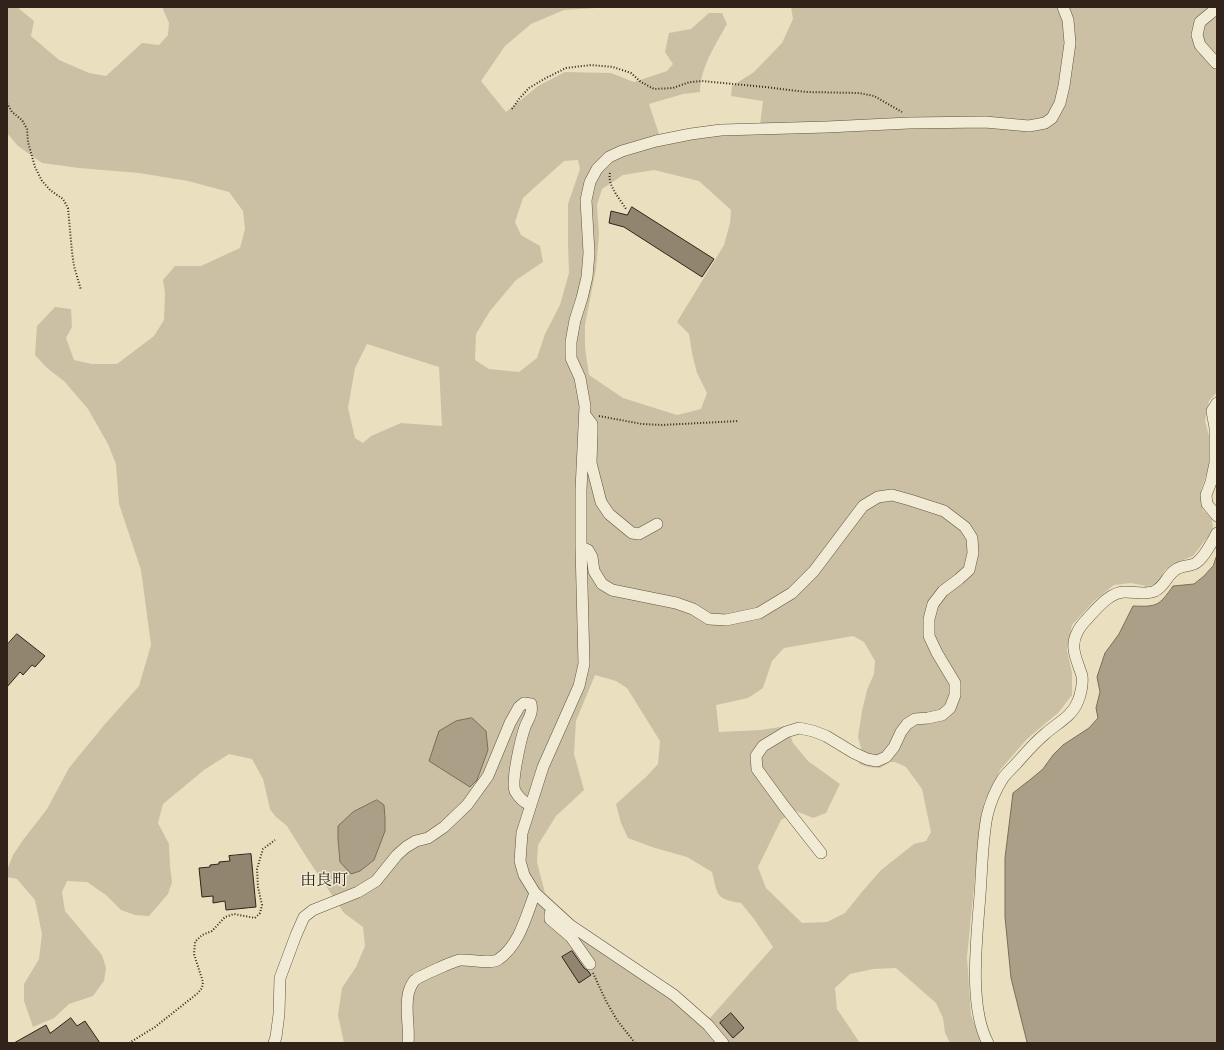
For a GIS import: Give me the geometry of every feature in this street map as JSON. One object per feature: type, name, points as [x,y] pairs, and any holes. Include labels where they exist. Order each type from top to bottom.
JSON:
[{"type":"street","points":[[723,1043],[708,1025],[674,996],[570,925],[552,909],[535,893],[524,875],[520,861],[522,833],[542,767],[579,686],[584,664],[581,490],[586,406],[580,378],[571,358],[570,342],[587,277],[589,253],[586,200],[590,182],[597,169],[610,157],[622,151],[656,141],[721,130],[918,123],[985,122],[1029,126],[1045,123],[1052,118],[1060,103],[1064,86],[1070,43],[1068,20],[1063,7]]},
{"type":"street","points":[[1216,63],[1200,45],[1197,35],[1200,22],[1217,8]]},
{"type":"street","points":[[1217,403],[1212,411],[1215,428],[1215,463],[1211,482],[1206,495],[1207,504],[1217,516]]},
{"type":"street","points":[[585,414],[592,424],[591,463],[601,502],[609,514],[632,533],[639,534],[657,524]]},
{"type":"street","points":[[581,547],[588,550],[592,557],[594,571],[602,584],[612,590],[676,603],[693,609],[710,618],[726,620],[759,613],[792,593],[814,571],[863,506],[878,497],[892,495],[944,511],[965,527],[972,538],[973,553],[969,570],[943,591],[933,604],[929,619],[929,636],[955,684],[955,695],[950,708],[942,715],[915,719],[907,724],[901,732],[894,747],[886,757],[877,760],[867,759],[826,736],[799,728],[786,732],[764,746],[756,756],[757,769],[821,853]]},
{"type":"street","points":[[988,1043],[980,1022],[976,962],[983,845],[987,816],[992,800],[1003,778],[1030,748],[1073,711],[1079,700],[1082,690],[1082,678],[1075,658],[1074,645],[1076,633],[1088,618],[1108,598],[1116,593],[1125,592],[1146,594],[1163,586],[1169,574],[1185,565],[1194,564],[1202,558],[1217,533]]},
{"type":"street","points":[[274,1043],[280,1014],[280,978],[304,917],[313,910],[358,892],[376,881],[397,855],[406,847],[416,841],[428,838],[444,827],[467,805],[488,776],[510,723],[519,707],[524,703],[531,704],[532,710],[525,727],[519,750],[514,778],[514,790],[522,801],[530,805]]},
{"type":"street","points":[[408,1043],[409,1030],[407,1010],[409,990],[415,980],[459,960],[489,962],[498,961],[510,949],[522,929],[535,893]]},
{"type":"street","points":[[552,909],[550,919],[571,938],[590,964]]},
{"type":"path","points":[[512,109],[529,88],[566,68],[592,65],[613,67],[631,73],[654,89],[673,88],[690,82],[702,81],[806,92],[859,92],[874,96],[918,123]]},
{"type":"path","points":[[7,104],[12,112],[22,120],[27,129],[28,142],[35,167],[42,181],[50,190],[63,199],[68,208],[74,266],[81,290]]},
{"type":"path","points":[[612,168],[609,178],[611,185],[626,209]]},
{"type":"path","points":[[585,414],[642,424],[662,425],[739,421]]},
{"type":"path","points":[[129,1043],[155,1027],[198,993],[202,988],[203,982],[194,954],[195,942],[202,935],[212,930],[225,917],[234,914],[255,918],[260,913],[262,905],[258,887],[257,869],[263,850],[275,840]]},
{"type":"path","points":[[590,964],[594,976],[616,1020],[635,1043]]},
{"type":"shaded area","points":[[7,7],[17,7],[34,21],[31,36],[59,60],[89,73],[106,76],[142,43],[159,45],[168,35],[169,23],[162,7],[596,7],[564,10],[531,24],[505,46],[481,81],[506,112],[538,86],[565,72],[611,73],[634,82],[667,71],[673,64],[665,52],[669,33],[691,29],[709,13],[722,13],[727,24],[706,65],[700,92],[683,94],[649,104],[659,134],[711,126],[760,125],[763,101],[731,96],[732,86],[754,72],[782,43],[793,19],[791,7],[1217,7],[1217,392],[1209,401],[1205,421],[1210,440],[1209,468],[1201,489],[1203,510],[1212,519],[1213,530],[1193,556],[1178,562],[1165,570],[1157,584],[1146,586],[1131,583],[1114,585],[1095,600],[1072,625],[1067,650],[1072,673],[1072,695],[1059,712],[1027,739],[1000,770],[984,802],[967,957],[971,1015],[982,1043],[950,1043],[945,1033],[943,1018],[936,1003],[896,968],[873,969],[850,974],[835,988],[837,1009],[860,1043],[344,1043],[338,1015],[342,988],[356,967],[365,946],[363,927],[344,913],[287,826],[275,816],[270,809],[263,779],[252,759],[229,754],[204,770],[163,804],[158,823],[169,844],[172,882],[168,894],[149,916],[135,915],[121,910],[106,895],[87,882],[67,881],[62,892],[65,911],[102,955],[106,968],[104,981],[93,996],[69,1004],[54,1018],[33,1027],[24,1001],[24,984],[39,959],[42,934],[35,900],[17,879],[7,877],[7,870],[13,855],[47,809],[69,768],[139,686],[151,645],[141,570],[119,504],[116,464],[108,444],[88,409],[64,381],[47,368],[35,355],[37,326],[55,307],[71,309],[72,327],[66,338],[74,360],[92,364],[117,364],[154,336],[164,320],[165,293],[163,280],[175,266],[201,266],[240,248],[245,229],[243,211],[229,192],[188,181],[139,173],[42,163],[18,146],[7,133]],"holes":[[[578,160],[580,169],[568,204],[569,273],[560,305],[545,334],[537,358],[519,372],[489,369],[475,360],[476,334],[490,311],[516,280],[543,262],[540,246],[521,235],[515,222],[523,198],[564,161]],[[654,170],[699,181],[731,210],[730,223],[724,245],[677,322],[689,334],[697,373],[707,393],[701,409],[677,415],[623,398],[589,375],[585,347],[585,325],[596,269],[599,234],[597,205],[602,189],[623,175]],[[367,344],[439,367],[442,426],[401,423],[371,436],[363,443],[355,438],[348,408],[355,368]],[[853,636],[864,642],[875,661],[874,674],[867,690],[862,711],[858,737],[862,752],[859,764],[868,767],[880,768],[890,762],[895,762],[906,767],[922,789],[931,832],[926,841],[914,844],[881,870],[845,913],[827,922],[802,923],[766,888],[758,867],[781,820],[796,811],[813,818],[826,813],[840,784],[808,761],[793,743],[787,726],[760,730],[719,732],[716,705],[748,698],[763,688],[772,661],[784,648]],[[595,675],[616,681],[627,688],[660,741],[658,764],[616,804],[621,823],[628,838],[652,847],[687,857],[712,872],[715,886],[719,895],[726,900],[741,903],[773,947],[710,1018],[576,922],[545,893],[537,862],[538,845],[556,816],[584,790],[574,754],[576,721]],[[384,805],[385,831],[374,860],[340,862],[338,826]]]},
{"type":"shaded area","points":[[1217,555],[1217,1043],[1027,1042],[1011,978],[1005,917],[1005,858],[1013,793],[1043,769],[1053,755],[1063,745],[1089,728],[1098,718],[1096,708],[1100,692],[1097,677],[1105,653],[1119,634],[1133,606],[1157,604],[1164,598],[1173,586],[1194,584],[1213,566]]},
{"type":"shaded area","points":[[472,718],[486,731],[488,750],[477,780],[470,787],[429,761],[439,731],[456,721]]},
{"type":"shaded area","points":[[377,800],[384,805],[385,831],[374,860],[360,871],[351,874],[340,862],[338,826],[353,812]]},
{"type":"building","points":[[632,207],[714,259],[702,277],[624,227],[609,223],[611,211],[627,215]]},
{"type":"building","points":[[17,634],[45,656],[35,667],[32,665],[23,675],[20,672],[7,687],[7,645]]},
{"type":"building","points":[[251,854],[256,907],[226,910],[225,901],[213,903],[213,896],[202,897],[199,868],[210,867],[210,865],[219,864],[219,862],[230,861],[229,856]]},
{"type":"building","points":[[572,951],[591,975],[579,983],[562,957]]},
{"type":"building","points":[[731,1013],[744,1028],[733,1038],[720,1023]]},
{"type":"building","points":[[71,1018],[77,1026],[85,1021],[100,1043],[14,1043],[46,1025],[50,1033]]},
{"type":"district","name":"由良町","points":[[324,882]]}]
